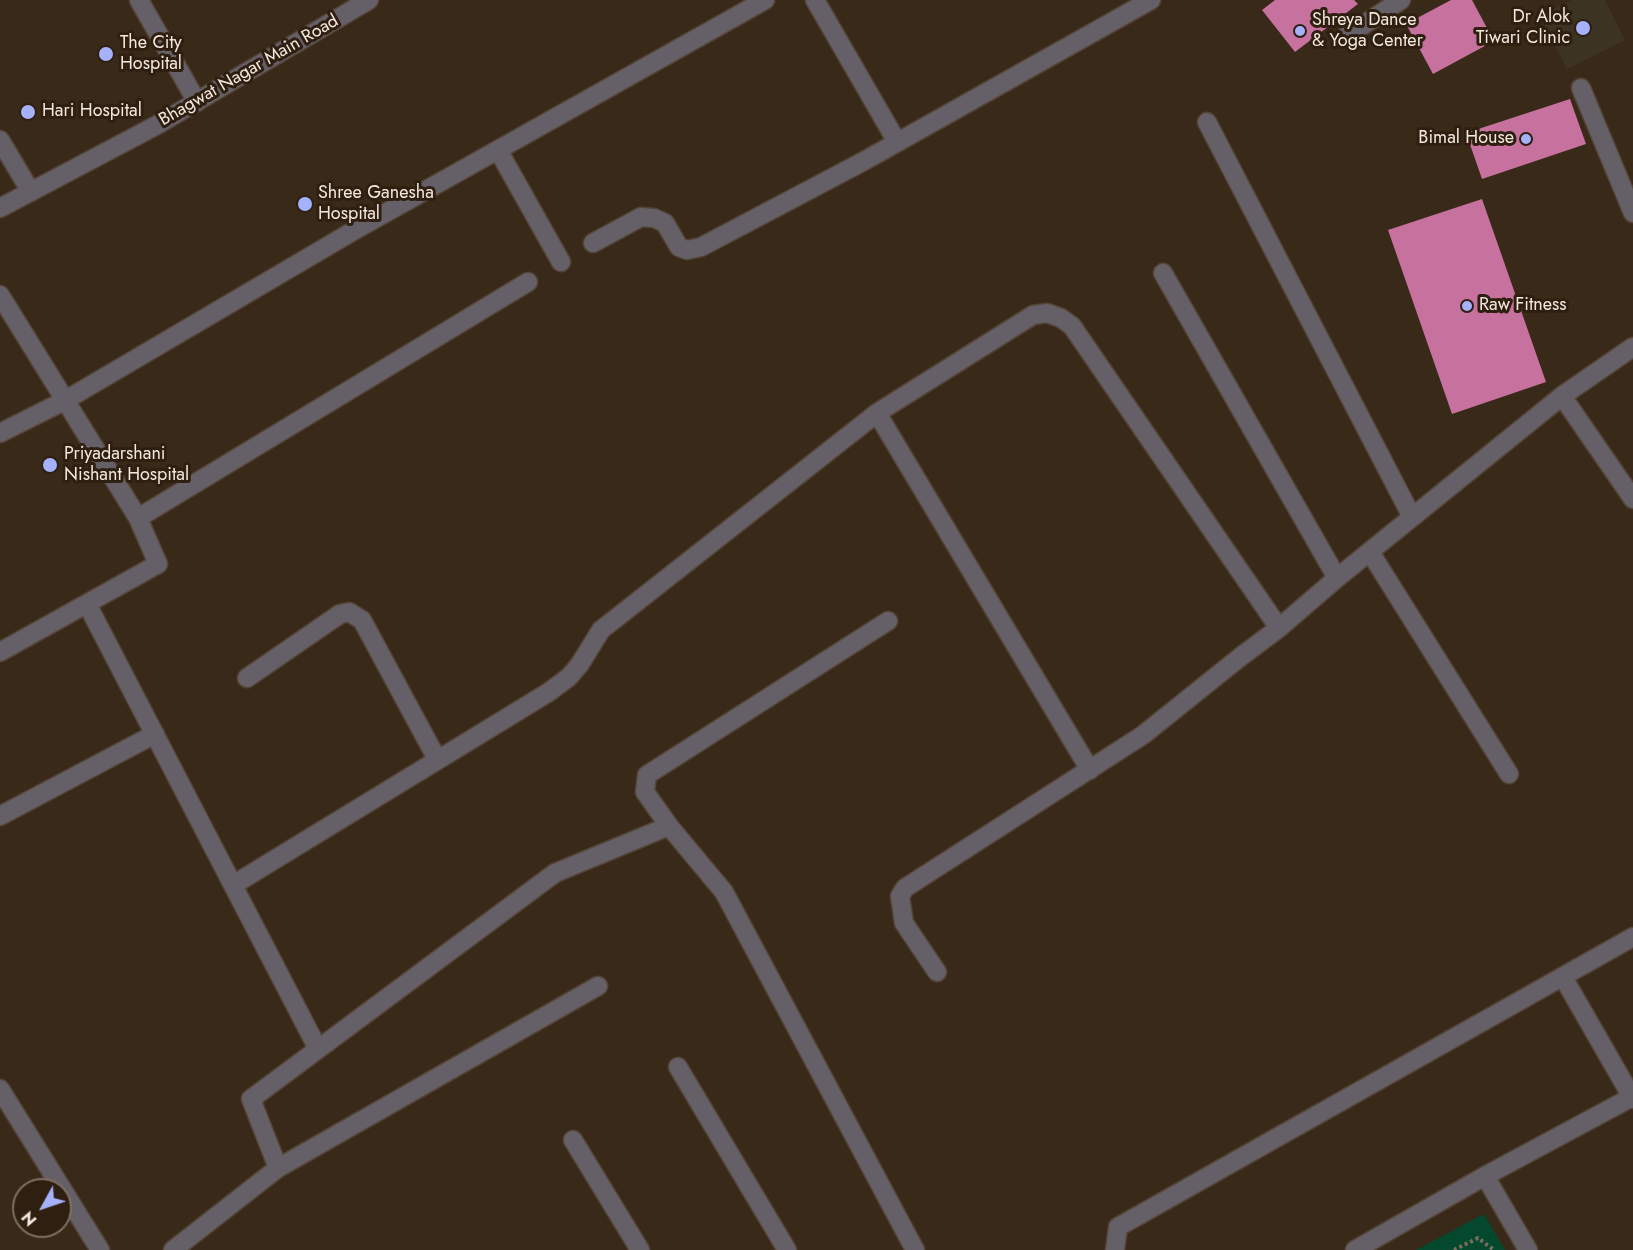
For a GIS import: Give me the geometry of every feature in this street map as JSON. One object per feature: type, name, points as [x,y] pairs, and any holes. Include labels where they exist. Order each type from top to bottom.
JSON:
[{"type":"street","points":[[139,0],[197,102]]},
{"type":"street","name":"Bhagwat Nagar Main Road","points":[[0,208],[197,102],[369,0]]},
{"type":"street","points":[[0,434],[64,401],[355,230],[765,0]]},
{"type":"street","points":[[815,0],[897,142]]},
{"type":"street","points":[[593,243],[640,217],[654,218],[665,223],[679,247],[687,250],[701,247],[897,142],[1151,0]]},
{"type":"street","points":[[1345,37],[1401,0]]},
{"type":"street","points":[[1581,88],[1633,213]]},
{"type":"street","points":[[1207,122],[1412,517]]},
{"type":"street","points":[[0,140],[31,192]]},
{"type":"street","points":[[498,150],[561,262]]},
{"type":"street","points":[[1162,273],[1337,578]]},
{"type":"street","points":[[138,518],[528,282]]},
{"type":"street","points":[[0,295],[138,518],[158,564],[0,652]]},
{"type":"street","points":[[233,885],[549,692],[569,677],[580,664],[601,630],[878,413],[1033,315],[1047,314],[1061,318],[1072,326],[1279,628]]},
{"type":"street","points":[[937,972],[904,923],[900,896],[905,888],[1143,735],[1279,628],[1337,578],[1562,396],[1633,347]]},
{"type":"street","points":[[1562,396],[1633,499]]},
{"type":"street","points":[[878,413],[1090,770]]},
{"type":"street","points":[[1370,552],[1509,774]]},
{"type":"street","points":[[87,604],[318,1049]]},
{"type":"street","points":[[247,678],[340,614],[350,612],[362,620],[437,759]]},
{"type":"street","points":[[888,621],[647,775],[645,792],[669,826],[724,892],[915,1250]]},
{"type":"street","points":[[0,816],[155,734]]},
{"type":"street","points":[[278,1168],[251,1099],[555,873],[669,826]]},
{"type":"street","points":[[1115,1250],[1118,1227],[1633,938]]},
{"type":"street","points":[[1355,1250],[1485,1176],[1632,1098],[1563,977]]},
{"type":"street","points":[[173,1250],[278,1168],[598,986]]},
{"type":"street","points":[[678,1067],[787,1250]]},
{"type":"street","points":[[0,1089],[100,1250]]},
{"type":"street","points":[[573,1140],[640,1250]]},
{"type":"street","points":[[1485,1176],[1528,1250]]},
{"type":"path","points":[[1454,1250],[1478,1238],[1494,1250]]},
{"type":"shaded area","name":"Dr Alok Tiwari Clinic","points":[[1572,0],[1605,0],[1625,40],[1567,69],[1540,16]]},
{"type":"green space","points":[[1484,1214],[1505,1250],[1416,1250]]},
{"type":"building","name":"Shreya Dance & Yoga Center","points":[[1275,0],[1354,0],[1358,4],[1295,52],[1262,10]]},
{"type":"building","points":[[1451,0],[1472,0],[1494,41],[1433,74],[1406,24]]},
{"type":"building","name":"Bimal House","points":[[1570,99],[1586,144],[1482,179],[1466,133]]},
{"type":"building","name":"Raw Fitness","points":[[1482,199],[1546,382],[1452,414],[1388,230]]},
{"type":"place","name":"Dr Alok Tiwari Clinic","points":[[1583,28]]},
{"type":"place","name":"Shreya Dance & Yoga Center","points":[[1300,31]]},
{"type":"place","name":"The City Hospital","points":[[106,54]]},
{"type":"place","name":"Hari Hospital","points":[[28,112]]},
{"type":"place","name":"Bimal House","points":[[1526,139]]},
{"type":"place","name":"Shree Ganesha Hospital","points":[[305,204]]},
{"type":"place","name":"Raw Fitness","points":[[1467,306]]},
{"type":"place","name":"Priyadarshani Nishant Hospital","points":[[50,465]]}]
